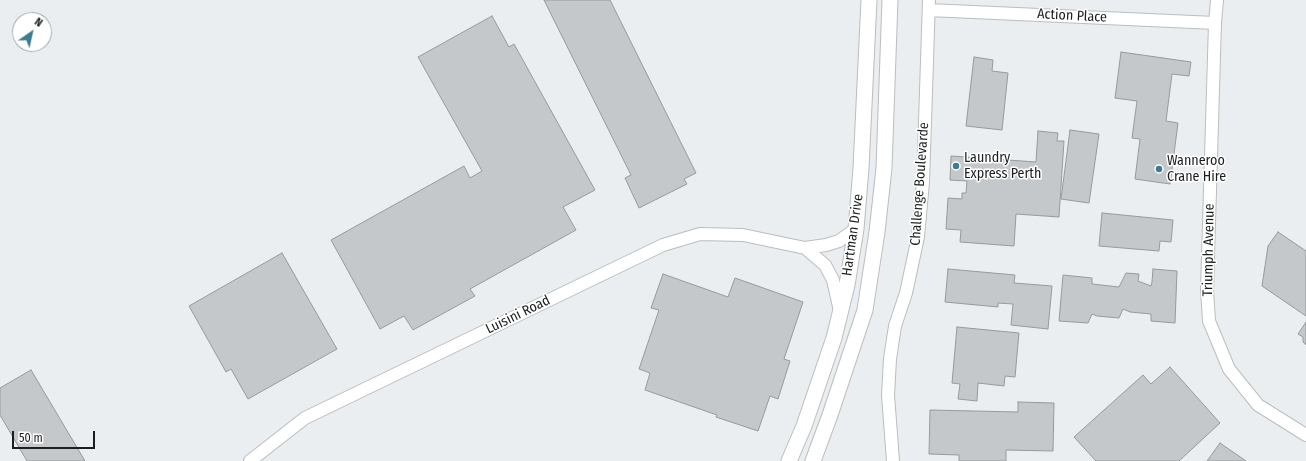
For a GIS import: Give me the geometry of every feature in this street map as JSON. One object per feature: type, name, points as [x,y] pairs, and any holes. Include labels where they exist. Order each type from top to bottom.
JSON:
[{"type":"main road","name":"Hartman Drive","points":[[789,461],[804,426],[834,338],[847,285],[856,229],[861,168],[869,0]]},
{"type":"main road","name":"Hartman Drive","points":[[814,461],[865,310],[877,232],[884,168],[890,0]]},
{"type":"street","name":"Triumph Avenue","points":[[1217,0],[1215,23],[1207,290],[1209,321],[1229,369],[1258,405],[1306,435]]},
{"type":"street","name":"Action Place","points":[[929,5],[1215,23]]},
{"type":"street","name":"Challenge Boulevarde","points":[[893,461],[888,395],[890,359],[895,326],[906,293],[918,238],[923,182],[929,5]]},
{"type":"street","name":"Luisini Road","points":[[250,461],[305,418],[663,245],[700,234],[743,235],[805,248],[826,245],[839,241],[856,229]]},
{"type":"street","name":"Luisini Road","points":[[805,248],[825,265],[834,280],[840,311]]},
{"type":"building","points":[[544,0],[610,0],[696,173],[684,179],[687,184],[639,208],[625,178],[631,175]]},
{"type":"building","points":[[492,16],[509,47],[514,44],[595,190],[563,207],[576,230],[470,289],[475,296],[413,330],[404,316],[380,329],[331,240],[464,166],[470,178],[482,171],[418,57]]},
{"type":"building","points":[[1121,52],[1191,62],[1189,76],[1172,74],[1166,121],[1178,123],[1170,184],[1135,179],[1140,139],[1132,138],[1137,101],[1115,98]]},
{"type":"building","points":[[974,57],[993,60],[992,71],[1008,73],[1002,130],[966,126]]},
{"type":"building","points":[[1070,130],[1099,134],[1089,203],[1061,199]]},
{"type":"building","points":[[1038,131],[1058,133],[1057,141],[1064,141],[1059,217],[1016,214],[1014,246],[960,242],[961,230],[946,229],[948,198],[962,199],[962,193],[966,193],[967,181],[950,180],[951,156],[1036,162]]},
{"type":"building","points":[[1102,213],[1173,220],[1171,242],[1160,241],[1159,251],[1099,246]]},
{"type":"building","points":[[1278,232],[1306,251],[1306,316],[1262,286],[1268,246]]},
{"type":"building","points":[[282,253],[337,349],[248,399],[231,369],[226,372],[189,306]]},
{"type":"building","points":[[948,269],[1015,275],[1014,283],[1052,286],[1048,329],[1011,325],[1013,304],[998,303],[998,307],[945,302]]},
{"type":"building","points":[[1153,269],[1177,271],[1175,323],[1151,321],[1151,314],[1130,312],[1123,309],[1119,318],[1097,316],[1092,314],[1088,323],[1059,321],[1063,275],[1092,278],[1092,284],[1119,287],[1126,273],[1139,274],[1138,281],[1151,286]]},
{"type":"building","points":[[663,274],[728,297],[735,278],[803,302],[784,359],[790,361],[778,399],[770,396],[758,431],[645,390],[650,373],[639,369],[659,310],[651,308]]},
{"type":"building","points":[[1306,322],[1306,345],[1303,342],[1303,337],[1298,334]]},
{"type":"building","points":[[957,327],[1019,333],[1015,377],[1005,376],[1004,386],[978,383],[977,401],[958,399],[960,384],[952,383]]},
{"type":"building","points":[[1170,367],[1220,423],[1179,461],[1096,461],[1074,437],[1143,375],[1151,384]]},
{"type":"building","points":[[31,370],[85,461],[27,461],[0,415],[0,388]]},
{"type":"building","points":[[1018,402],[1054,403],[1053,451],[1006,450],[1006,461],[959,461],[959,455],[929,454],[930,410],[1018,412]]},
{"type":"building","points":[[1220,443],[1246,461],[1207,461]]},
{"type":"place","name":"Laundry Express Perth","points":[[956,166]]},
{"type":"place","name":"Wanneroo Crane Hire","points":[[1159,169]]}]
